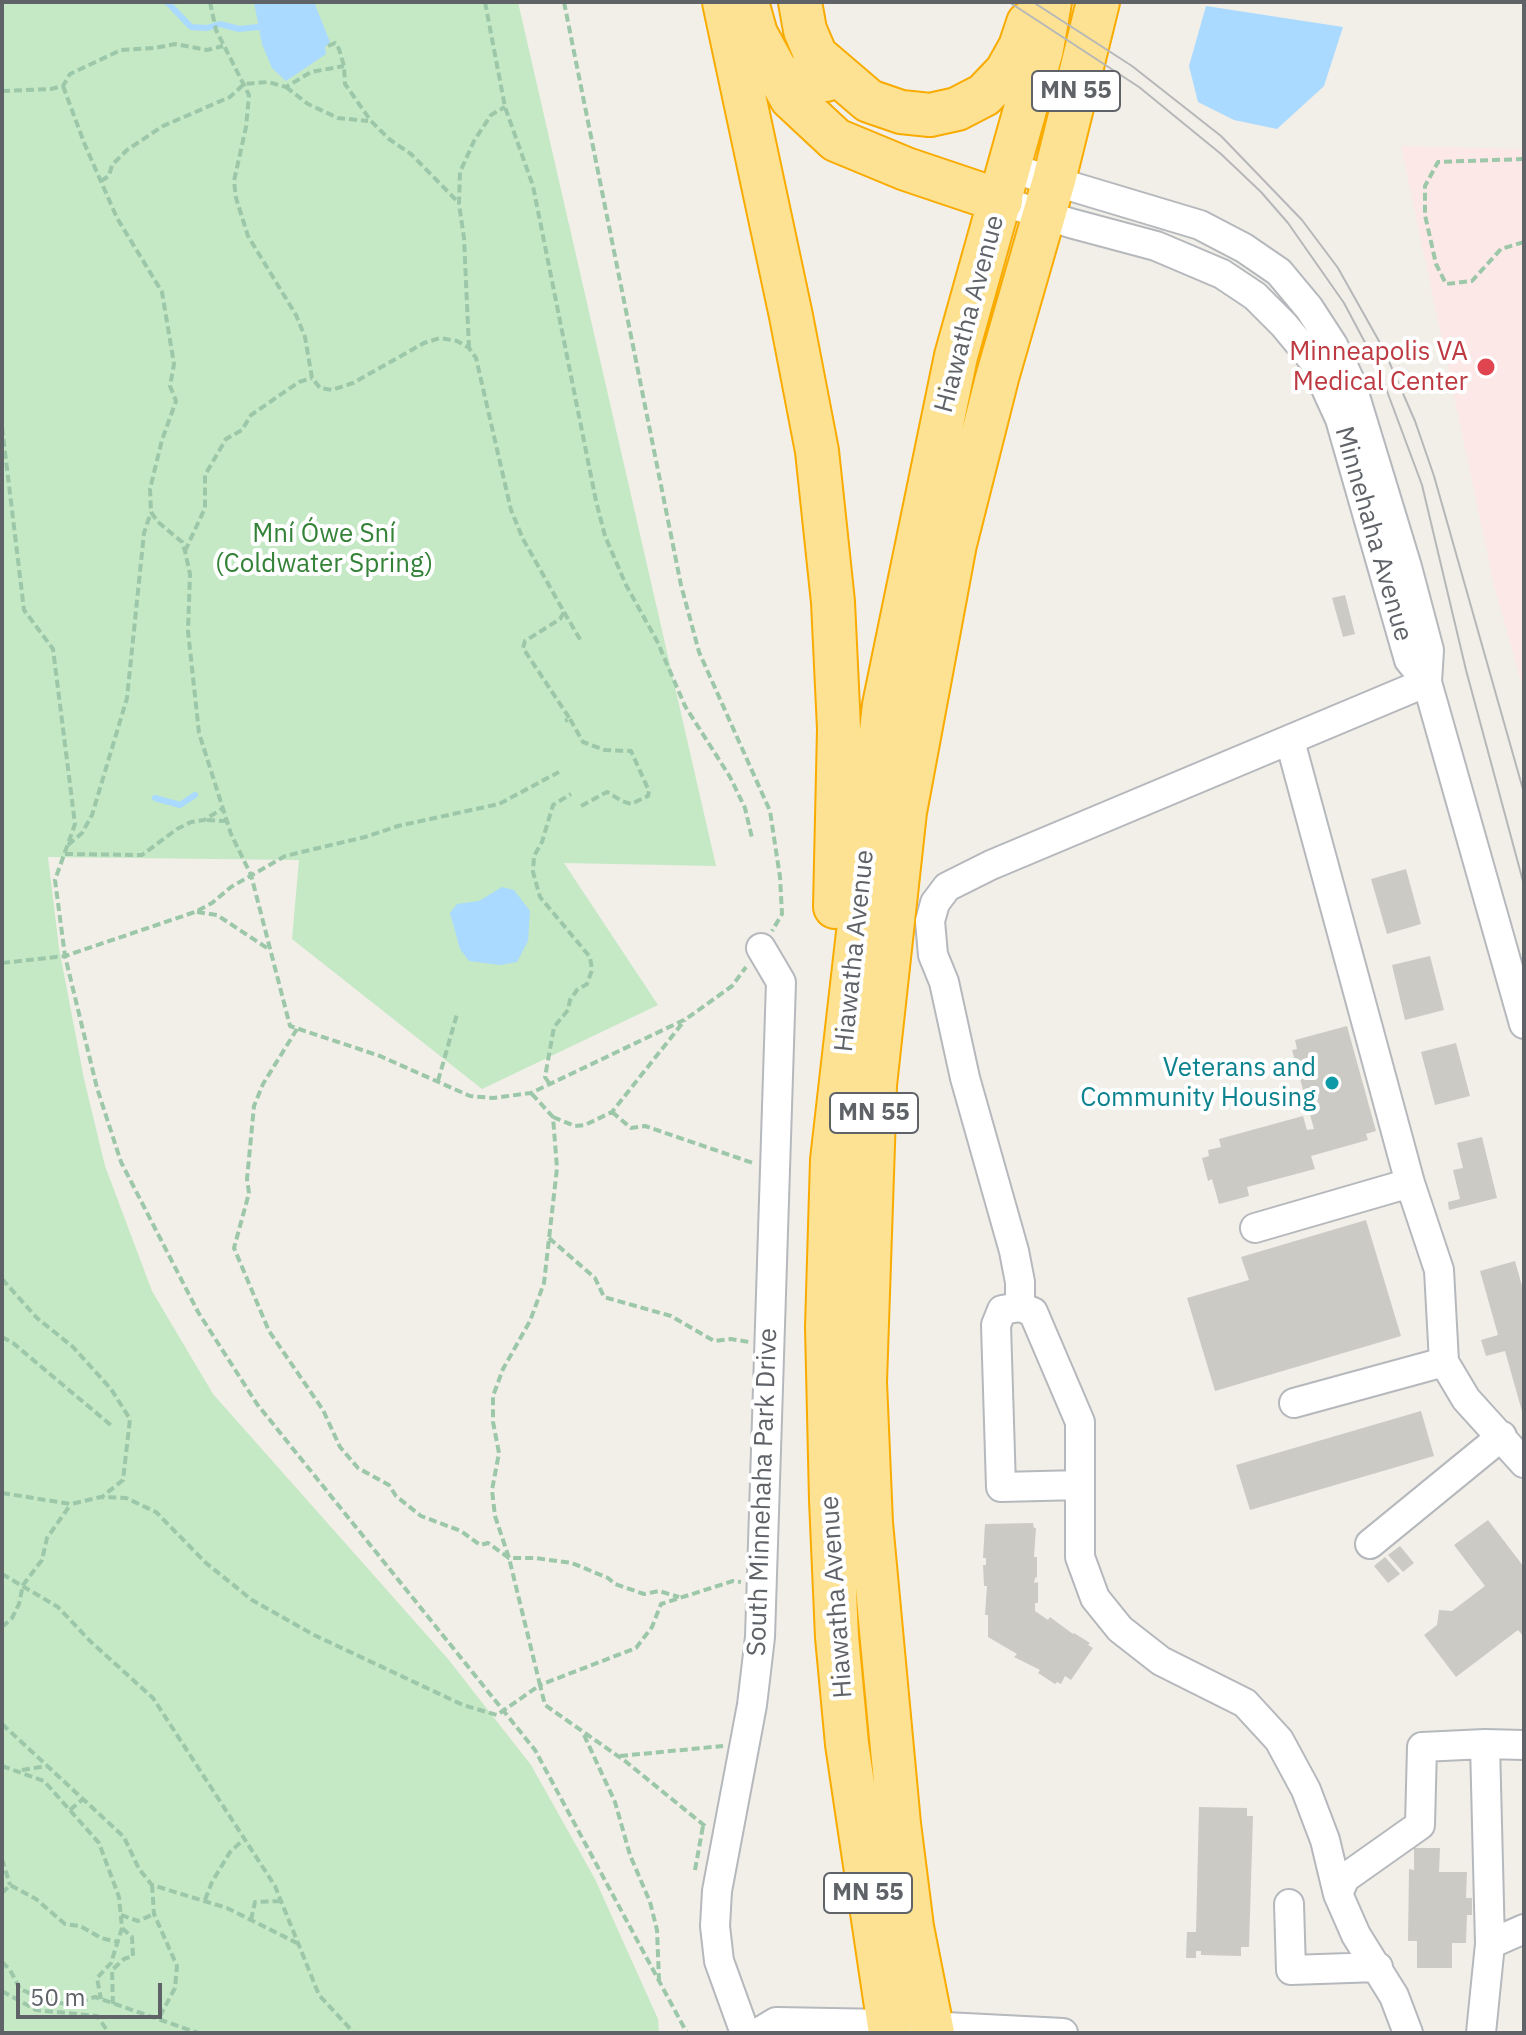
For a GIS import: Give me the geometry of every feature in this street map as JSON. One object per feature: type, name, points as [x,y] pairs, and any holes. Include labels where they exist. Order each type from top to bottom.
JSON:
[{"type":"highway","name":"MN 55","points":[[724,2],[817,451],[833,602],[839,729],[832,1160]]},
{"type":"highway","points":[[747,2],[756,34],[791,98],[836,140],[906,169],[1005,184]]},
{"type":"highway","points":[[800,2],[805,30],[829,88],[857,113],[897,136],[934,148],[1005,184]]},
{"type":"highway","points":[[814,54],[869,101],[901,112],[930,115],[957,109],[984,95],[1006,72],[1020,47],[1035,2]]},
{"type":"highway","points":[[1005,184],[1042,49],[1050,2]]},
{"type":"highway","name":"MN 55","points":[[1048,197],[1098,2]]},
{"type":"highway","name":"Hiawatha Avenue","points":[[889,2028],[847,1744],[837,1637],[827,1327],[832,1160],[884,705],[954,367],[1005,184]]},
{"type":"highway","name":"Hiawatha Avenue","points":[[932,2030],[912,1927],[899,1824],[871,1523],[865,1382],[875,1085],[905,812],[955,544],[1048,197]]},
{"type":"street","name":"Minnehaha Avenue","points":[[1005,184],[1048,197],[1200,225],[1244,248],[1279,272],[1309,308],[1333,345],[1351,383],[1407,567],[1429,650],[1427,682],[1524,1024]]},
{"type":"street","points":[[1020,1307],[1020,1282],[1014,1251],[965,1078],[944,982],[933,955],[930,921],[935,903],[947,887],[991,865],[1427,682]]},
{"type":"street","points":[[1290,741],[1410,1183],[1439,1270],[1444,1362],[1466,1399],[1524,1463]]},
{"type":"street","name":"South Minnehaha Park Drive","points":[[745,2033],[719,1961],[715,1926],[717,1891],[752,1705],[760,1637],[781,982],[761,948]]},
{"type":"street","points":[[1255,1228],[1410,1183]]},
{"type":"street","points":[[1080,1485],[1001,1487],[996,1325],[1002,1310],[1020,1307],[1033,1312],[1080,1422],[1080,1485],[1080,1557],[1095,1598],[1120,1629],[1161,1661],[1245,1703],[1279,1740],[1306,1790],[1325,1840],[1338,1894],[1356,1935],[1394,1996],[1408,2033]]},
{"type":"street","points":[[1294,1403],[1444,1362]]},
{"type":"street","points":[[1370,1544],[1502,1436]]},
{"type":"street","points":[[1481,2033],[1490,1944],[1485,1744]]},
{"type":"street","points":[[1338,1894],[1345,1878],[1420,1825],[1422,1747],[1524,1745]]},
{"type":"street","points":[[1289,1904],[1291,1970],[1378,1967]]},
{"type":"street","points":[[1490,1944],[1524,1929]]},
{"type":"street","points":[[758,2033],[776,2022],[1063,2033]]},
{"type":"path","points":[[210,2],[212,21],[249,95],[234,181],[236,198],[248,236],[296,315],[305,337],[312,378],[320,388],[332,390],[353,383],[424,343],[440,338],[457,341],[469,348],[476,358],[482,381],[511,510],[523,539],[581,641]]},
{"type":"path","points":[[485,2],[505,107],[533,186],[605,536],[685,706],[735,787],[745,808],[752,838]]},
{"type":"path","points":[[151,512],[182,542],[185,551],[190,574],[188,631],[199,733],[226,821],[251,875],[290,1026],[380,1056],[470,1096],[493,1098],[531,1093],[686,1019],[732,986],[782,914],[770,811],[699,652],[681,585],[564,2]]},
{"type":"path","points":[[328,46],[335,43],[344,66],[345,84],[371,121],[389,139],[411,154],[459,204]]},
{"type":"path","points":[[2,91],[63,86],[70,74],[121,50],[175,44],[207,50],[223,46]]},
{"type":"path","points":[[286,87],[311,72],[344,66]]},
{"type":"path","points":[[101,181],[109,176],[112,165],[127,150],[163,126],[230,97],[244,84],[268,82],[286,87],[308,104],[338,118],[371,121]]},
{"type":"path","points":[[63,86],[117,218],[162,292],[174,364],[170,386],[176,401],[150,489],[151,512],[144,533],[127,698],[92,815],[82,833],[67,846]]},
{"type":"path","points":[[469,348],[464,238],[459,204],[460,172],[474,141],[491,115],[505,107]]},
{"type":"path","points":[[1524,159],[1438,162],[1425,186],[1425,215],[1436,264],[1446,284],[1472,281],[1501,249],[1524,242]]},
{"type":"path","points":[[185,551],[205,508],[205,475],[226,439],[242,430],[251,415],[299,382],[312,378]]},
{"type":"path","points":[[2,427],[24,610],[53,649],[75,824],[55,880],[65,956],[97,1088],[121,1162],[198,1312],[257,1404],[535,1750],[687,2033]]},
{"type":"path","points":[[564,612],[560,619],[525,641],[523,648],[583,742],[605,750],[631,751],[649,791],[648,796],[631,804],[607,792],[581,806]]},
{"type":"path","points":[[2,963],[65,956],[195,912],[285,856],[398,826],[499,804],[559,772]]},
{"type":"path","points":[[549,1083],[545,1077],[554,1027],[568,1010],[577,990],[587,984],[592,970],[590,957],[540,897],[533,872],[534,856],[542,842],[553,805],[571,794]]},
{"type":"path","points":[[204,820],[222,809]]},
{"type":"path","points":[[65,854],[142,855],[191,822],[226,821]]},
{"type":"path","points":[[195,912],[217,915],[272,951]]},
{"type":"path","points":[[438,1082],[457,1014]]},
{"type":"path","points":[[531,1093],[553,1117],[575,1126],[585,1125],[612,1112],[686,1019]]},
{"type":"path","points":[[297,1029],[263,1084],[254,1106],[247,1179],[249,1193],[234,1248],[269,1331],[323,1410],[340,1447],[358,1468],[389,1485],[396,1496],[421,1516],[461,1531],[480,1545],[488,1543],[509,1558],[572,1563],[644,1594],[659,1591],[679,1597]]},
{"type":"path","points":[[612,1112],[631,1128],[645,1126],[750,1163]]},
{"type":"path","points":[[553,1117],[557,1168],[544,1283],[535,1309],[503,1369],[493,1396],[493,1422],[499,1453],[493,1498],[495,1516],[509,1558],[545,1705],[618,1756],[688,1814],[709,1827]]},
{"type":"path","points":[[549,1238],[595,1278],[604,1297],[671,1316],[714,1341],[731,1339],[747,1342]]},
{"type":"path","points":[[2,1279],[37,1318],[73,1347],[111,1389],[130,1419],[123,1480],[101,1497]]},
{"type":"path","points":[[2,1337],[113,1427]]},
{"type":"path","points":[[2,1493],[71,1504],[101,1497],[126,1498],[156,1512],[206,1563],[252,1600],[314,1635],[463,1705],[497,1715],[540,1685],[636,1648],[652,1627],[661,1604],[733,1581],[744,1582]]},
{"type":"path","points":[[2,1627],[12,1618],[23,1585],[42,1560],[47,1538],[71,1504]]},
{"type":"path","points":[[2,1574],[58,1607],[90,1641],[153,1698],[275,1886],[319,1995],[354,2033]]},
{"type":"path","points":[[2,1724],[124,1837],[139,1869],[152,1885],[205,1900],[299,1944]]},
{"type":"path","points":[[583,1732],[615,1802],[630,1855],[650,1902],[657,1930],[659,1982]]},
{"type":"path","points":[[618,1756],[726,1746]]},
{"type":"path","points":[[2,1766],[44,1781],[99,1843],[119,1897],[122,1928],[111,1963],[97,1978],[101,1999]]},
{"type":"path","points":[[19,1770],[47,1766]]},
{"type":"path","points":[[70,1810],[83,1799]]},
{"type":"path","points":[[205,1900],[230,1852],[244,1839]]},
{"type":"path","points":[[2,1859],[10,1885],[36,1899],[65,1924],[80,1926],[101,1938],[118,1942]]},
{"type":"path","points":[[2,1893],[10,1885]]},
{"type":"path","points":[[152,1885],[154,1914],[177,1966],[175,1988],[159,2019]]},
{"type":"path","points":[[251,1920],[255,1902],[281,1901]]},
{"type":"path","points":[[121,1915],[138,1921],[154,1914]]},
{"type":"path","points":[[113,2004],[112,1970],[124,1959],[133,1956],[132,1937],[122,1928]]},
{"type":"path","points":[[2,1962],[20,1989],[46,2000],[70,2005],[95,1997],[198,2033]]},
{"type":"path","points":[[2,1991],[36,2010],[97,2016],[109,2033]]},
{"type":"shaded area","name":"Minneapolis VA Medical Center","points":[[1401,146],[1524,149],[1524,692],[1494,585]]},
{"type":"green space","name":"Mní Ówe Sní (Coldwater Spring)","points":[[2,2],[518,2],[716,866],[564,863],[658,1005],[482,1089],[292,939],[299,860],[48,857],[59,948],[84,1079],[105,1166],[152,1291],[213,1394],[448,1659],[531,1765],[595,1879],[658,2019],[659,2033],[2,2033]]},
{"type":"water","points":[[254,2],[314,2],[330,42],[325,47],[326,54],[286,81],[272,68],[262,44]]},
{"type":"water","points":[[1206,6],[1343,27],[1324,86],[1277,129],[1234,120],[1198,102],[1189,66]]},
{"type":"water","points":[[502,887],[514,890],[530,911],[528,941],[517,962],[500,965],[469,961],[460,949],[450,913],[457,904],[479,901]]},
{"type":"building","points":[[1345,595],[1355,634],[1343,637],[1332,598]]},
{"type":"building","points":[[1406,869],[1421,924],[1387,934],[1371,879]]},
{"type":"building","points":[[1430,956],[1444,1010],[1405,1020],[1392,965]]},
{"type":"building","name":"Veterans and Community Housing","points":[[1347,1026],[1376,1131],[1366,1134],[1368,1140],[1311,1156],[1315,1169],[1247,1187],[1249,1196],[1219,1204],[1202,1158],[1209,1156],[1208,1150],[1221,1147],[1219,1139],[1303,1116],[1307,1130],[1314,1129],[1292,1050],[1297,1049],[1295,1040]]},
{"type":"building","points":[[1456,1043],[1470,1096],[1435,1105],[1421,1052]]},
{"type":"building","points":[[1482,1137],[1497,1198],[1449,1210],[1448,1202],[1460,1199],[1453,1170],[1463,1168],[1457,1143]]},
{"type":"building","points":[[1366,1220],[1401,1336],[1215,1391],[1187,1298],[1249,1280],[1241,1257]]},
{"type":"building","points":[[1515,1261],[1524,1293],[1523,1415],[1505,1351],[1486,1356],[1481,1340],[1498,1335],[1480,1271]]},
{"type":"building","points":[[1421,1411],[1434,1456],[1250,1510],[1236,1465]]},
{"type":"building","points":[[1488,1520],[1524,1567],[1524,1637],[1518,1630],[1456,1677],[1424,1635],[1437,1625],[1439,1610],[1452,1611],[1485,1586],[1454,1545]]},
{"type":"building","points":[[1033,1523],[1036,1528],[1034,1557],[1037,1557],[1034,1583],[1038,1582],[1035,1611],[1048,1620],[1050,1617],[1093,1648],[1071,1680],[1065,1676],[1061,1684],[1055,1684],[1038,1673],[1040,1670],[1014,1657],[1017,1654],[988,1637],[988,1615],[985,1615],[987,1586],[984,1586],[983,1565],[986,1565],[986,1558],[983,1558],[985,1524]]},
{"type":"building","points":[[1400,1546],[1414,1563],[1403,1572],[1388,1555]]},
{"type":"building","points":[[1385,1557],[1400,1574],[1388,1583],[1374,1566]]},
{"type":"building","points":[[1199,1807],[1247,1808],[1247,1816],[1253,1816],[1249,1947],[1241,1947],[1241,1956],[1201,1955],[1201,1951],[1196,1951],[1196,1958],[1186,1958],[1187,1932],[1196,1932]]},
{"type":"building","points":[[1414,1848],[1440,1848],[1439,1872],[1467,1872],[1466,1898],[1472,1898],[1472,1915],[1467,1915],[1466,1943],[1452,1943],[1452,1968],[1417,1968],[1417,1941],[1408,1941],[1409,1869],[1414,1870]]},
{"type":"waterway","points":[[167,2],[191,27],[207,28],[220,24],[239,29],[258,27]]},
{"type":"waterway","points":[[155,798],[180,805],[195,795]]},
{"type":"tram line","points":[[1009,2],[1139,87],[1221,154],[1288,223],[1344,303],[1378,367],[1422,485],[1466,670],[1524,885]]},
{"type":"tram line","points":[[1033,2],[1132,66],[1221,136],[1302,220],[1338,268],[1384,350],[1415,421],[1434,476],[1524,793]]},
{"type":"place","name":"Minneapolis VA Medical Center","points":[[1486,367]]},
{"type":"place","name":"Veterans and Community Housing","points":[[1332,1083]]}]
